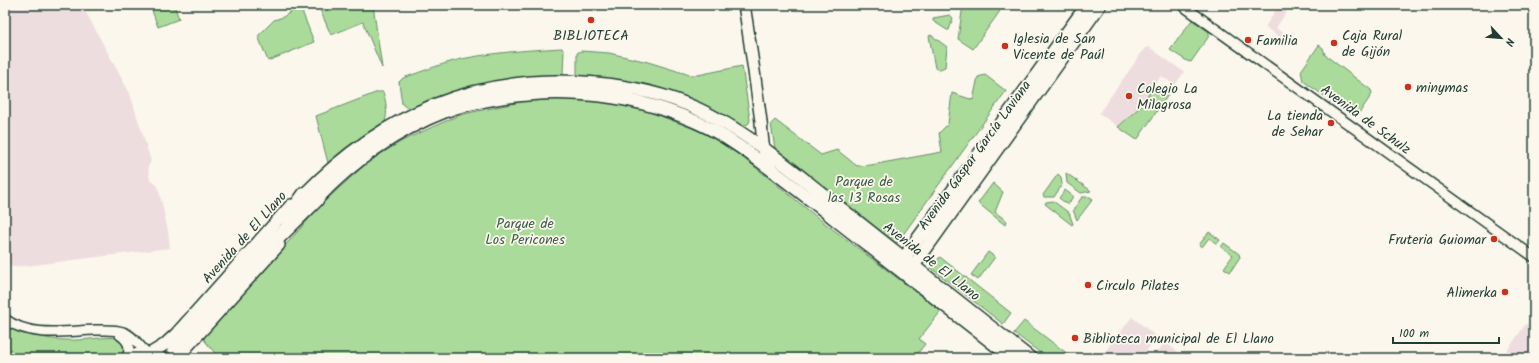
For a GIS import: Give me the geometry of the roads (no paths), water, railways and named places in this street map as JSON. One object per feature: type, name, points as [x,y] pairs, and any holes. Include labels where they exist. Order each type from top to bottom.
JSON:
[{"type":"highway","points":[[176,352],[246,269],[311,197]]},
{"type":"main road","points":[[744,5],[763,148],[767,163],[772,170]]},
{"type":"main road","name":"Avenida Gaspar García Laviana","points":[[905,267],[1087,5]]},
{"type":"main road","name":"Avenida Gaspar García Laviana","points":[[905,267],[1100,5]]},
{"type":"main road","name":"Avenida de El Llano","points":[[176,352],[187,347],[305,217],[311,197],[337,163],[366,142],[398,122],[422,110],[468,93],[536,81],[568,81],[610,84],[666,97],[697,108],[744,134],[763,148],[1012,358]]},
{"type":"main road","name":"Avenida de El Llano","points":[[130,358],[137,354],[148,353],[176,334],[287,209],[311,197],[386,142],[405,130],[440,114],[470,103],[509,96],[567,92],[606,96],[641,103],[671,112],[708,127],[740,147],[1030,358]]},
{"type":"main road","points":[[744,134],[756,131],[761,124]]},
{"type":"main road","points":[[148,353],[161,358]]},
{"type":"street","name":"Avenida de Schulz","points":[[1182,5],[1534,257]]},
{"type":"street","points":[[5,319],[11,324],[50,333],[110,330],[123,332],[130,336],[148,353]]},
{"type":"street","points":[[110,330],[118,333],[128,342],[129,347],[127,358]]},
{"type":"place","name":"BIBLIOTECA","points":[[591,20]]},
{"type":"place","name":"Familia","points":[[1248,40]]},
{"type":"place","name":"Caja Rural de Gijón","points":[[1334,43]]},
{"type":"place","name":"Iglesia de San Vicente de Paúl","points":[[1005,46]]},
{"type":"place","name":"minymas","points":[[1408,87]]},
{"type":"place","name":"Colegio La Milagrosa","points":[[1129,96]]},
{"type":"place","name":"La tienda de Sehar","points":[[1331,123]]},
{"type":"place","name":"Fruteria Guiomar","points":[[1494,239]]},
{"type":"place","name":"Circulo Pilates","points":[[1088,285]]},
{"type":"place","name":"Alimerka","points":[[1505,292]]},
{"type":"place","name":"Biblioteca municipal de El Llano","points":[[1075,338]]},
{"type":"park label","name":"Parque de las 13 Rosas","points":[[864,190]]},
{"type":"park label","name":"Parque de Los Pericones","points":[[525,232]]}]
